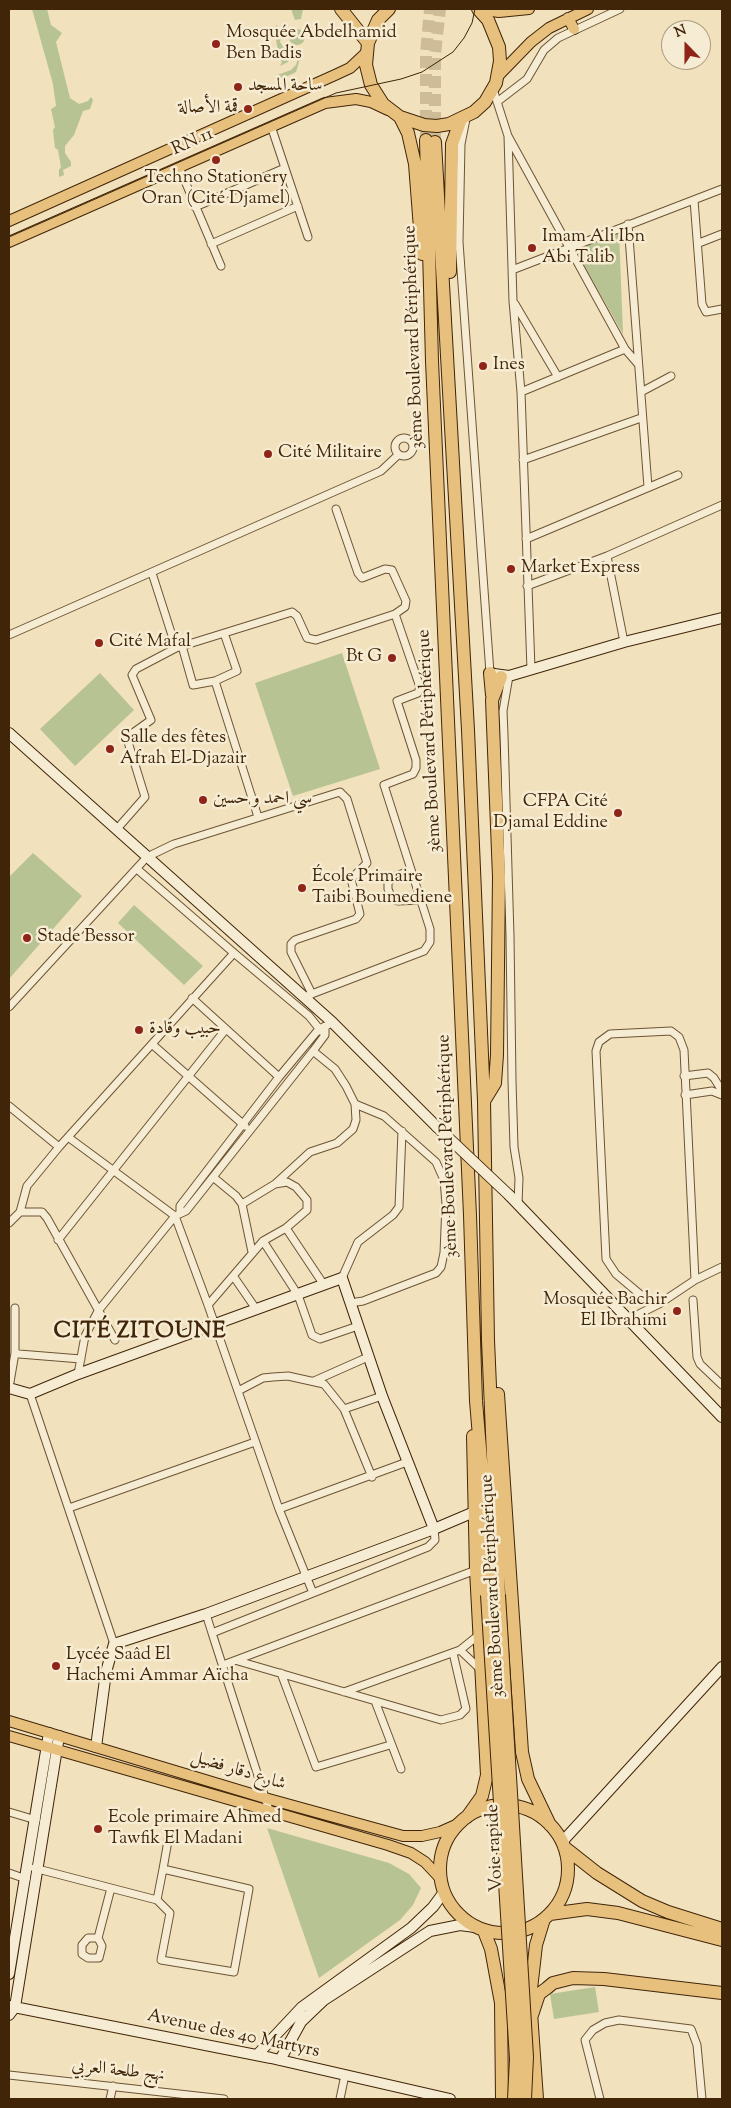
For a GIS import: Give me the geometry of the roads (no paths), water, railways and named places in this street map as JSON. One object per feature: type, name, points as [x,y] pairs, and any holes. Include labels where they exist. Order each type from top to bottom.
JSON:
[{"type":"highway","points":[[341,9],[367,48]]},
{"type":"highway","points":[[389,9],[378,20],[367,48],[367,71],[372,85],[383,104],[397,115],[418,124],[437,126],[464,118],[485,102],[498,76],[500,62],[497,40],[488,20],[478,9]]},
{"type":"highway","points":[[397,115],[408,133],[415,164],[432,361]]},
{"type":"highway","points":[[449,282],[452,144],[464,118]]},
{"type":"highway","name":"3ème Boulevard Périphérique","points":[[431,141],[445,309],[484,1101],[493,1595],[476,1401],[470,1215],[432,361],[431,141]]},
{"type":"highway","points":[[445,309],[449,282],[459,242]]},
{"type":"highway","points":[[484,1101],[496,1083],[499,877],[492,700],[500,675]]},
{"type":"highway","name":"3ème Boulevard Périphérique","points":[[488,1340],[496,1374],[501,1420],[522,1752],[528,1778],[550,1825]]},
{"type":"highway","name":"3ème Boulevard Périphérique","points":[[463,1821],[476,1807],[485,1789],[487,1775],[480,1670],[472,1444],[476,1401]]},
{"type":"highway","name":"Voie rapide","points":[[493,1595],[516,2059],[504,2098]]},
{"type":"highway","name":"Voie rapide","points":[[493,1595],[527,2057],[525,2099]]},
{"type":"highway","points":[[563,1844],[567,1860],[566,1882],[559,1902],[547,1916],[528,1929],[498,1934],[480,1929],[460,1917],[448,1903],[440,1878],[442,1851],[445,1842],[463,1821],[483,1809],[501,1805],[516,1806],[536,1814],[550,1825],[563,1844],[597,1873],[642,1900],[668,1912],[722,1929]]},
{"type":"highway","points":[[547,1916],[587,1909],[618,1913],[722,1940]]},
{"type":"highway","points":[[537,2099],[530,1998],[536,1944],[547,1916]]},
{"type":"highway","points":[[480,1929],[491,1949],[501,2002],[504,2098]]},
{"type":"highway","points":[[532,2015],[539,1994],[554,1983],[573,1978],[604,1979],[722,1992]]},
{"type":"main road","points":[[478,9],[499,12],[529,9]]},
{"type":"main road","points":[[498,76],[531,42],[568,18],[588,9]]},
{"type":"main road","points":[[568,18],[574,29]]},
{"type":"main road","name":"RN 11","points":[[9,221],[350,68],[367,48]]},
{"type":"main road","name":"RN 11","points":[[9,242],[325,103],[341,99],[356,99],[371,102],[397,115]]},
{"type":"main road","name":"شارع دقار فضيل","points":[[9,1721],[265,1798],[403,1836],[422,1836],[440,1832],[463,1821]]},
{"type":"main road","name":"شارع دقار فضيل","points":[[9,1736],[269,1810],[411,1853],[425,1862],[440,1878]]},
{"type":"street","points":[[497,102],[527,79],[544,50],[574,29],[620,9]]},
{"type":"street","points":[[493,89],[508,136],[567,247],[625,349],[638,364]]},
{"type":"street","points":[[464,118],[461,144],[459,242],[473,462],[503,711],[514,1148],[519,1178],[518,1204]]},
{"type":"street","points":[[271,126],[308,236]]},
{"type":"street","points":[[508,136],[512,270],[521,392],[531,669]]},
{"type":"street","points":[[178,167],[221,266]]},
{"type":"street","points":[[195,207],[285,168]]},
{"type":"street","points":[[512,270],[567,247],[722,189]]},
{"type":"street","points":[[694,200],[699,243],[702,304],[706,312],[722,309]]},
{"type":"street","points":[[211,244],[298,206]]},
{"type":"street","points":[[628,224],[641,392],[641,418],[648,487]]},
{"type":"street","points":[[699,243],[722,234]]},
{"type":"street","points":[[514,302],[558,377]]},
{"type":"street","points":[[521,392],[625,349]]},
{"type":"street","points":[[641,392],[671,376]]},
{"type":"street","points":[[523,460],[641,418]]},
{"type":"street","points":[[9,635],[381,471],[398,455]]},
{"type":"street","points":[[526,539],[678,475]]},
{"type":"street","points":[[527,586],[607,556],[722,505]]},
{"type":"street","points":[[116,830],[145,797],[128,742],[130,735],[151,720],[132,675],[133,672],[179,647],[292,612],[297,616],[307,638],[316,640],[395,614],[405,606],[406,601],[396,575],[392,570],[386,569],[362,578],[358,573],[336,509]]},
{"type":"street","points":[[607,556],[624,642]]},
{"type":"street","points":[[152,573],[193,684],[215,680],[237,671],[224,633]]},
{"type":"street","points":[[308,995],[424,951],[430,942],[430,929],[384,785],[413,774],[416,768],[416,760],[397,701],[418,693],[420,686],[395,614]]},
{"type":"street","points":[[500,675],[531,669],[624,642],[722,618]]},
{"type":"street","points":[[215,680],[258,817]]},
{"type":"street","points":[[9,733],[116,830],[308,995]]},
{"type":"street","points":[[9,1008],[147,857],[174,844],[340,792],[347,799],[366,859],[366,866],[352,875],[351,879],[360,914],[356,919],[295,940],[291,944],[291,952],[308,995],[325,1026],[325,1035],[186,1211],[177,1214]]},
{"type":"street","points":[[137,869],[308,1016],[325,1026],[437,1127],[518,1204],[627,1320],[722,1417]]},
{"type":"street","points":[[411,870],[392,878],[388,883],[388,889],[392,899],[398,901],[421,900]]},
{"type":"street","points":[[9,1224],[20,1212],[27,1186],[59,1147],[234,953]]},
{"type":"street","points":[[192,998],[279,1077]]},
{"type":"street","points":[[78,1374],[85,1336],[98,1311],[177,1214],[180,1206],[279,1077],[325,1026]]},
{"type":"street","points":[[58,1240],[226,1029]]},
{"type":"street","points":[[654,1306],[616,1274],[606,1259],[596,1051],[599,1042],[610,1034],[671,1031],[679,1037],[684,1050],[695,1280]]},
{"type":"street","points":[[153,1045],[249,1129]]},
{"type":"street","points":[[242,1204],[275,1184],[310,1152],[342,1140],[353,1129],[356,1120],[355,1104],[335,1069],[313,1051]]},
{"type":"street","points":[[684,1076],[702,1072],[708,1073],[714,1078],[722,1093]]},
{"type":"street","points":[[685,1095],[712,1091],[722,1093]]},
{"type":"street","points":[[350,1302],[363,1301],[436,1273],[441,1267],[444,1253],[446,1204],[444,1180],[436,1162],[384,1116],[355,1104]]},
{"type":"street","points":[[9,1106],[59,1147]]},
{"type":"street","points":[[212,1633],[428,1547],[435,1540],[434,1529],[382,1396],[342,1278],[358,1242],[392,1215],[399,1207],[402,1131]]},
{"type":"street","points":[[68,1137],[177,1214],[279,1509],[313,1593]]},
{"type":"street","points":[[213,1177],[236,1196],[242,1204],[252,1252]]},
{"type":"street","points":[[208,1305],[263,1241],[286,1228],[307,1210],[309,1205],[296,1186],[287,1182],[275,1184]]},
{"type":"street","points":[[20,1212],[42,1212],[115,1340]]},
{"type":"street","points":[[286,1228],[324,1285]]},
{"type":"street","points":[[263,1241],[298,1295],[312,1335],[316,1338],[329,1336],[358,1326]]},
{"type":"street","points":[[627,1320],[654,1306],[695,1280],[722,1267]]},
{"type":"street","points":[[234,1277],[256,1308]]},
{"type":"street","points":[[15,1308],[15,1353],[9,1388],[30,1394],[78,1374],[342,1278]]},
{"type":"street","points":[[693,1300],[697,1357],[700,1364],[722,1385]]},
{"type":"street","points":[[19,1354],[81,1360]]},
{"type":"street","points":[[314,1381],[368,1357]]},
{"type":"street","points":[[238,1391],[263,1378],[288,1376],[324,1384],[344,1409],[372,1477]]},
{"type":"street","points":[[30,1394],[70,1508],[114,1644],[106,1672],[96,1747]]},
{"type":"street","points":[[344,1409],[382,1396]]},
{"type":"street","points":[[70,1508],[255,1442]]},
{"type":"street","points":[[279,1509],[372,1477],[407,1462]]},
{"type":"street","points":[[114,1644],[206,1614],[434,1529],[474,1512]]},
{"type":"street","points":[[223,1665],[238,1661],[476,1570]]},
{"type":"street","points":[[206,1614],[269,1810]]},
{"type":"street","points":[[344,1692],[457,1652],[480,1634]]},
{"type":"street","points":[[238,1661],[441,1720],[464,1713],[466,1700],[457,1652]]},
{"type":"street","points":[[457,1652],[480,1670]]},
{"type":"street","points":[[563,1844],[722,1667]]},
{"type":"street","points":[[281,1673],[316,1767],[390,1745]]},
{"type":"street","points":[[375,1701],[390,1745],[401,1769]]},
{"type":"street","points":[[11,2010],[54,1734]]},
{"type":"street","points":[[9,1974],[12,1940],[26,1879],[33,1868],[36,1820],[52,1748]]},
{"type":"street","points":[[9,1812],[36,1820]]},
{"type":"street","points":[[157,1900],[169,1834]]},
{"type":"street","points":[[33,1868],[157,1900],[170,1912],[161,1960],[234,1972],[249,1889],[163,1869]]},
{"type":"street","points":[[9,1873],[26,1879]]},
{"type":"street","points":[[98,1938],[111,1888]]},
{"type":"street","points":[[280,2060],[295,2032],[311,2011],[411,1928],[433,1908],[444,1892]]},
{"type":"street","points":[[258,2055],[287,2020],[302,2007],[358,1972],[430,1932],[460,1925],[480,1929]]},
{"type":"street","name":"Avenue des 40 Martyrs","points":[[11,2010],[258,2055],[450,2099]]},
{"type":"street","points":[[600,2099],[585,2040],[593,2030],[605,2023],[620,2020],[691,2029],[697,2045],[702,2099]]},
{"type":"street","name":"نهج طلحة العربي","points":[[9,2075],[224,2099]]},
{"type":"street","points":[[340,2099],[344,2075]]},
{"type":"street","points":[[110,2099],[113,2086]]},
{"type":"tunnel","points":[[426,140],[426,54],[430,9]]},
{"type":"tunnel","points":[[435,142],[435,54],[440,9]]},
{"type":"tram line","points":[[9,237],[336,93],[401,79],[422,72],[453,52],[464,38],[472,23],[475,9]]},
{"type":"place","name":"Mosquée Abdelhamid Ben Badis","points":[[216,44]]},
{"type":"place","name":"ساحة المسجد","points":[[238,87]]},
{"type":"place","name":"قمة الأصالة","points":[[248,109]]},
{"type":"place","name":"Techno Stationery Oran (Cité Djamel)","points":[[216,160]]},
{"type":"place","name":"Imam Ali Ibn Abi Talib","points":[[532,248]]},
{"type":"place","name":"Ines","points":[[483,366]]},
{"type":"place","name":"Cité Militaire","points":[[268,454]]},
{"type":"place","name":"Market Express","points":[[511,569]]},
{"type":"place","name":"Cité Mafal","points":[[99,643]]},
{"type":"place","name":"Bt G","points":[[392,658]]},
{"type":"place","name":"Salle des fêtes Afrah El-Djazair","points":[[110,749]]},
{"type":"place","name":"سي احمد و حسين","points":[[203,800]]},
{"type":"place","name":"CFPA Cité Djamal Eddine","points":[[618,813]]},
{"type":"place","name":"École Primaire Taibi Boumediene","points":[[302,888]]},
{"type":"place","name":"Stade Bessor","points":[[27,938]]},
{"type":"place","name":"حبيب وقادة","points":[[139,1030]]},
{"type":"place","name":"Mosquée Bachir El Ibrahimi","points":[[677,1311]]},
{"type":"place","name":"Lycée Saâd El Hachemi Ammar Aïcha","points":[[56,1666]]},
{"type":"place","name":"Ecole primaire Ahmed Tawfik El Madani","points":[[98,1829]]},
{"type":"district","name":"CITÉ ZITOUNE","points":[[140,1333]]}]
